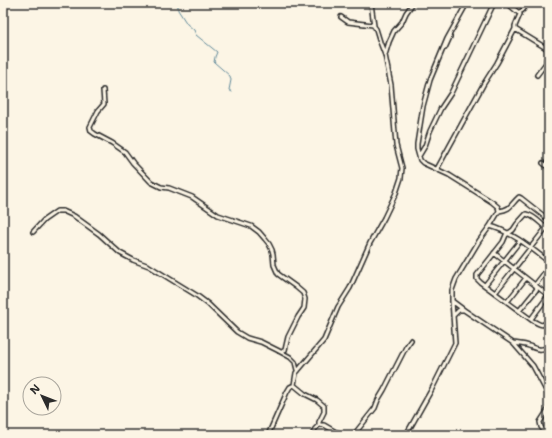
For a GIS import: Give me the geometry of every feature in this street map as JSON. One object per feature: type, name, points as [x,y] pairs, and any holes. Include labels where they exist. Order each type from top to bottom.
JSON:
[{"type":"street","points":[[294,385],[296,373],[324,340],[338,306],[350,288],[370,243],[396,193],[401,178],[402,168],[396,145],[391,85],[385,55],[374,26],[370,3]]},
{"type":"street","points":[[385,55],[394,31],[402,22],[413,3]]},
{"type":"street","points":[[468,3],[447,38],[430,80],[423,106],[418,153],[421,161],[449,175],[492,202],[498,206],[499,211]]},
{"type":"street","points":[[419,156],[441,108],[451,93],[494,3]]},
{"type":"street","points":[[507,3],[519,12]]},
{"type":"street","points":[[519,12],[522,12],[527,3]]},
{"type":"street","points":[[437,169],[483,85],[498,62],[516,29],[515,26],[520,14],[519,12]]},
{"type":"street","points":[[342,18],[348,22],[364,23],[374,26]]},
{"type":"street","points":[[516,29],[548,50],[549,54],[545,60],[546,64],[537,75]]},
{"type":"street","points":[[546,64],[549,67]]},
{"type":"street","points":[[103,90],[104,104],[90,127],[91,131],[125,152],[132,163],[151,182],[161,187],[169,188],[192,197],[218,215],[255,229],[265,238],[270,246],[273,254],[275,269],[278,274],[292,283],[303,293],[306,299],[304,308],[288,337],[285,350],[282,352]]},
{"type":"street","points":[[543,163],[549,168]]},
{"type":"street","points":[[406,435],[433,387],[455,342],[452,290],[456,279],[479,241],[499,211],[509,209],[520,198],[549,220]]},
{"type":"street","points":[[33,232],[44,220],[57,211],[63,211],[74,216],[99,234],[120,253],[149,266],[196,295],[208,304],[237,332],[290,357],[295,362],[298,372]]},
{"type":"street","points":[[495,293],[530,248],[548,229],[529,214],[526,214],[508,234],[504,242],[477,275],[477,279],[495,293],[519,311],[541,326],[549,321]]},
{"type":"street","points":[[490,226],[496,227],[520,241],[549,262]]},
{"type":"street","points":[[485,285],[520,241]]},
{"type":"street","points":[[494,253],[548,296],[530,319]]},
{"type":"street","points":[[519,311],[536,290],[536,285],[549,267]]},
{"type":"street","points":[[507,302],[526,278]]},
{"type":"street","points":[[452,301],[513,343],[533,366],[549,396]]},
{"type":"street","points":[[453,316],[459,310],[464,310]]},
{"type":"street","points":[[351,435],[359,429],[375,408],[411,340]]},
{"type":"street","points":[[513,343],[528,345],[542,350],[549,345]]},
{"type":"street","points":[[294,385],[323,405],[324,412],[319,425],[312,435]]},
{"type":"street","points":[[268,435],[290,386],[294,385]]},
{"type":"street","points":[[547,435],[541,427],[540,422],[549,408]]},
{"type":"street","points":[[319,425],[324,425],[336,432],[347,435]]},
{"type":"waterway","points":[[178,3],[178,10],[187,24],[194,30],[196,35],[217,52],[214,62],[230,76],[231,80],[229,90],[232,92]]}]
